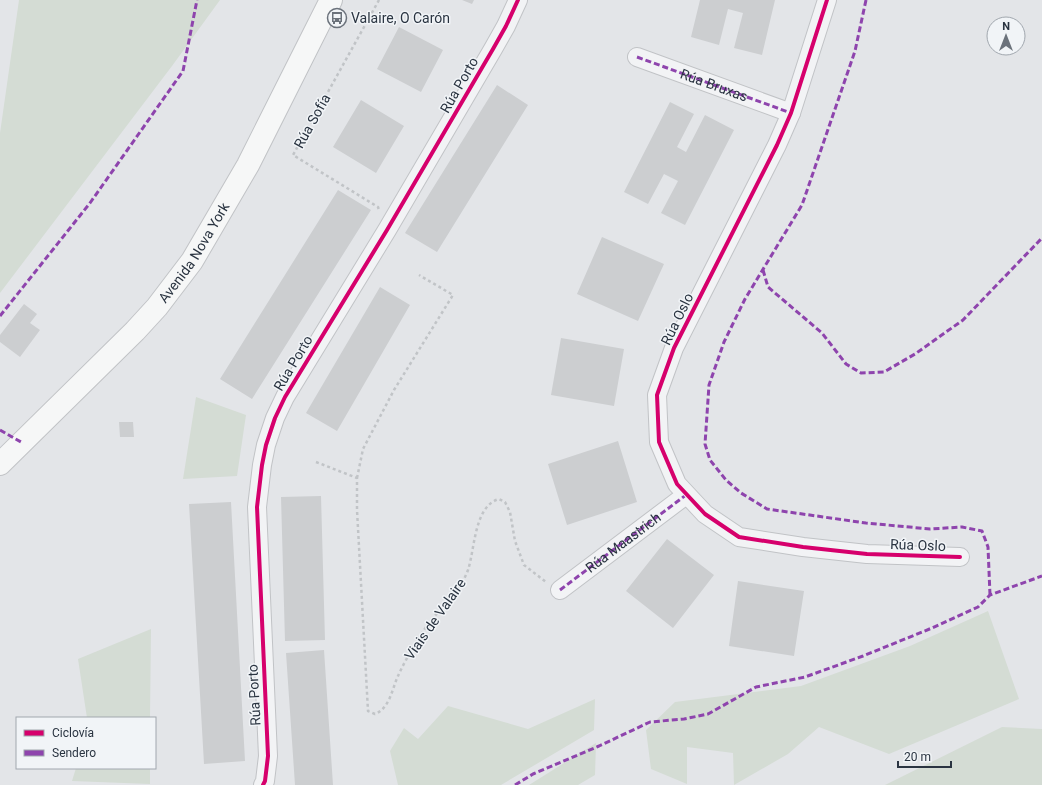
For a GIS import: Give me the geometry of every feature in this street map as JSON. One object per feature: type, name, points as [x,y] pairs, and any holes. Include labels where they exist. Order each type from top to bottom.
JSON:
[{"type":"street","name":"Avenida Nova York","points":[[0,464],[135,331],[157,307],[192,261],[248,165],[331,0]]},
{"type":"street","name":"Rúa Porto","points":[[263,785],[265,781],[268,756],[257,506],[262,464],[275,418],[285,397],[387,230],[506,26],[518,0]]},
{"type":"street","name":"Rúa Oslo","points":[[827,0],[791,112],[777,145],[674,348],[657,395],[659,442],[676,484],[705,514],[739,537],[803,547],[867,554],[960,557]]},
{"type":"street","name":"Rúa Bruxas","points":[[637,57],[791,112]]},
{"type":"street","name":"Rúa Maastrich","points":[[560,590],[686,495]]},
{"type":"path","points":[[316,462],[357,478]]},
{"type":"shaded area","points":[[19,0],[220,0],[172,66],[0,293],[0,133]]},
{"type":"shaded area","points":[[196,397],[246,415],[237,476],[183,479]]},
{"type":"shaded area","points":[[988,611],[1019,699],[889,754],[819,727],[788,754],[734,785],[733,753],[687,747],[687,784],[651,769],[646,730],[675,702],[801,686],[910,646]]},
{"type":"shaded area","points":[[151,629],[150,717],[87,717],[78,659]]},
{"type":"shaded area","points":[[595,699],[594,730],[501,785],[398,785],[390,751],[404,728],[418,739],[448,706],[528,729]]},
{"type":"shaded area","points":[[1002,727],[1042,729],[1042,785],[885,785]]},
{"type":"shaded area","points":[[596,743],[595,775],[578,785],[529,785]]},
{"type":"shaded area","points":[[76,769],[150,769],[150,784],[72,781]]},
{"type":"building","points":[[462,0],[474,0],[472,4]]},
{"type":"building","points":[[700,0],[775,0],[762,55],[734,48],[743,13],[728,9],[719,45],[691,37]]},
{"type":"building","points":[[399,27],[443,50],[421,92],[377,69]]},
{"type":"building","points":[[497,85],[528,105],[437,252],[405,233]]},
{"type":"building","points":[[361,100],[404,126],[376,173],[333,147]]},
{"type":"building","points":[[670,102],[694,114],[677,147],[686,152],[705,115],[734,130],[685,225],[661,213],[678,181],[664,174],[648,204],[624,192]]},
{"type":"building","points":[[338,190],[371,210],[252,399],[220,379]]},
{"type":"building","points":[[602,237],[664,264],[638,321],[577,294]]},
{"type":"building","points":[[380,287],[410,305],[337,431],[306,413]]},
{"type":"building","points":[[24,304],[37,314],[30,323],[40,330],[20,357],[0,342],[0,335]]},
{"type":"building","points":[[561,338],[624,349],[614,406],[551,395]]},
{"type":"building","points":[[119,422],[133,422],[134,437],[120,437]]},
{"type":"building","points":[[618,441],[637,502],[567,525],[548,464]]},
{"type":"building","points":[[321,496],[325,640],[285,641],[281,497]]},
{"type":"building","points":[[231,502],[245,761],[204,764],[189,504]]},
{"type":"building","points":[[667,539],[714,575],[673,628],[626,591]]},
{"type":"building","points":[[738,581],[804,591],[794,656],[729,646]]},
{"type":"building","points":[[324,650],[333,785],[295,785],[286,653]]},
{"type":"marked path","points":[[0,316],[90,203],[183,71],[197,0]]},
{"type":"marked path","points":[[866,0],[855,51],[802,205],[745,299],[724,342],[709,385],[705,444],[710,460],[726,480],[741,493],[767,509],[866,523],[930,529],[962,527],[982,531],[988,547],[990,595]]},
{"type":"marked path","points":[[637,57],[791,113]]},
{"type":"marked path","points":[[763,270],[768,287],[822,333],[846,364],[861,373],[884,372],[915,354],[963,320],[1042,238]]},
{"type":"marked path","points":[[0,430],[21,442]]},
{"type":"marked path","points":[[560,590],[686,495]]},
{"type":"marked path","points":[[515,785],[533,774],[599,746],[650,722],[684,719],[708,714],[756,687],[805,677],[863,656],[932,628],[978,607],[990,595],[1042,576]]},
{"type":"cycle path","points":[[263,785],[265,781],[268,756],[257,507],[266,445],[275,418],[285,397],[387,230],[493,49],[518,0]]},
{"type":"cycle path","points":[[827,0],[791,113],[777,145],[674,348],[657,395],[659,442],[677,484],[705,514],[739,537],[803,547],[867,554],[960,557]]},
{"type":"place","name":"Valaire, O Carón","points":[[337,18]]}]
